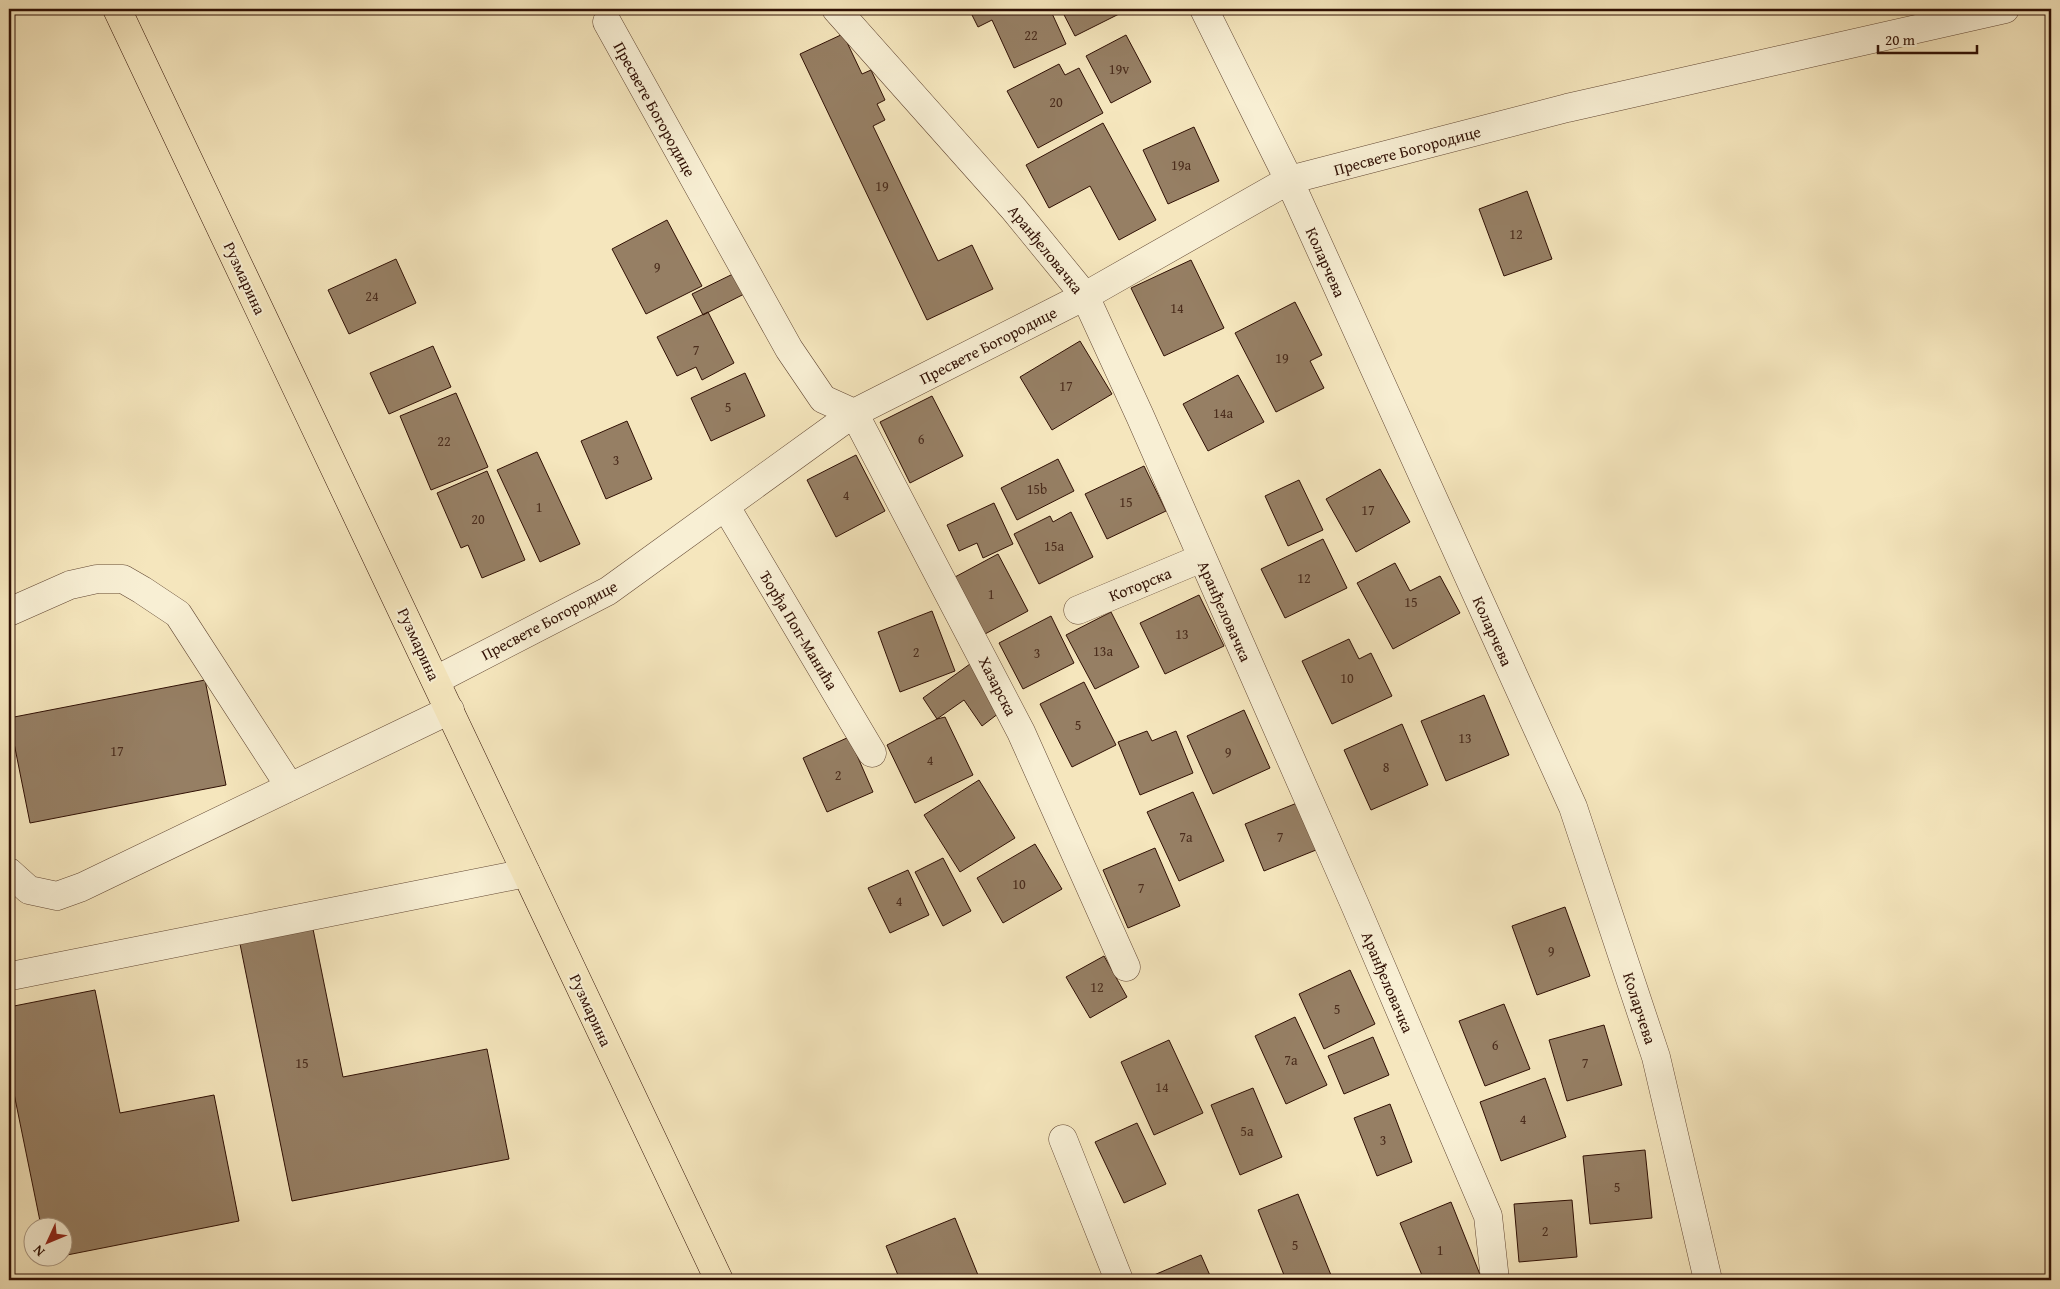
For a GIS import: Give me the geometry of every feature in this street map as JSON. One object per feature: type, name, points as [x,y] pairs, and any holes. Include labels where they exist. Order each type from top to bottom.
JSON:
[{"type":"main road","name":"Рузмарина","points":[[117,9],[436,680],[717,1280]]},
{"type":"street","name":"Аранђеловачка","points":[[836,9],[1013,208],[1085,296],[1355,905],[1488,1216],[1495,1280]]},
{"type":"street","name":"Коларчева","points":[[1204,9],[1289,180],[1573,807],[1656,1058],[1708,1280]]},
{"type":"street","name":"Пресвете Богородице","points":[[436,680],[608,591],[854,413],[1085,296],[1289,180],[1567,108],[2005,9]]},
{"type":"street","name":"Пресвете Богородице","points":[[607,22],[790,349],[823,399],[854,413]]},
{"type":"street","name":"Хазарска","points":[[854,413],[1021,732],[1126,968]]},
{"type":"street","name":"Ђорђа Поп-Манића","points":[[726,507],[872,753]]},
{"type":"street","name":"Которска","points":[[1078,610],[1202,558]]},
{"type":"street","points":[[9,612],[70,585],[97,579],[123,579],[142,590],[178,614],[290,787]]},
{"type":"street","points":[[9,872],[30,890],[57,896],[82,887],[450,710]]},
{"type":"street","points":[[16,975],[526,873]]},
{"type":"street","points":[[1063,1140],[1119,1280]]},
{"type":"building","points":[[969,9],[1050,9],[1066,44],[1014,68],[992,20],[978,27]]},
{"type":"building","points":[[1061,9],[1127,9],[1127,10],[1075,36]]},
{"type":"building","points":[[843,34],[862,74],[871,70],[885,100],[877,104],[885,120],[873,126],[938,261],[972,245],[993,289],[927,320],[800,54]]},
{"type":"building","points":[[1126,35],[1151,82],[1111,103],[1086,56]]},
{"type":"building","points":[[1059,64],[1065,75],[1079,68],[1103,113],[1038,148],[1007,91]]},
{"type":"building","points":[[1103,123],[1156,220],[1119,240],[1090,186],[1049,208],[1026,165]]},
{"type":"building","points":[[1194,127],[1219,181],[1168,204],[1143,150]]},
{"type":"building","points":[[1527,191],[1552,259],[1504,276],[1479,209]]},
{"type":"building","points":[[667,220],[702,286],[646,314],[612,249]]},
{"type":"building","points":[[396,259],[416,303],[349,334],[328,290]]},
{"type":"building","points":[[1191,260],[1224,328],[1164,356],[1131,288]]},
{"type":"building","points":[[737,272],[748,292],[703,315],[692,294]]},
{"type":"building","points":[[1295,302],[1322,355],[1310,361],[1324,388],[1276,412],[1235,333]]},
{"type":"building","points":[[708,312],[734,363],[702,380],[696,367],[677,376],[657,337]]},
{"type":"building","points":[[1080,341],[1112,394],[1052,430],[1020,377]]},
{"type":"building","points":[[433,346],[451,387],[389,414],[370,373]]},
{"type":"building","points":[[745,373],[765,416],[711,441],[691,398]]},
{"type":"building","points":[[1238,375],[1264,422],[1208,451],[1183,404]]},
{"type":"building","points":[[456,393],[488,467],[431,490],[400,416]]},
{"type":"building","points":[[932,396],[963,456],[910,483],[880,422]]},
{"type":"building","points":[[627,421],[652,479],[606,499],[581,441]]},
{"type":"building","points":[[537,452],[580,544],[540,562],[497,470]]},
{"type":"building","points":[[856,455],[885,511],[836,537],[807,480]]},
{"type":"building","points":[[1058,459],[1074,491],[1017,520],[1001,488]]},
{"type":"building","points":[[1144,466],[1166,511],[1107,539],[1085,494]]},
{"type":"building","points":[[1380,469],[1410,522],[1356,552],[1326,499]]},
{"type":"building","points":[[487,471],[525,560],[482,578],[468,545],[461,548],[437,493]]},
{"type":"building","points":[[1299,480],[1323,530],[1288,546],[1265,496]]},
{"type":"building","points":[[994,503],[1013,544],[983,558],[977,543],[959,551],[947,525]]},
{"type":"building","points":[[1071,512],[1093,557],[1039,584],[1014,534],[1050,516],[1053,522]]},
{"type":"building","points":[[1323,539],[1347,588],[1285,618],[1261,569]]},
{"type":"building","points":[[998,554],[1028,611],[985,634],[955,577]]},
{"type":"building","points":[[1395,563],[1410,591],[1440,576],[1460,613],[1393,649],[1357,583]]},
{"type":"building","points":[[1199,595],[1224,646],[1165,674],[1140,623]]},
{"type":"building","points":[[932,611],[955,671],[900,692],[878,632]]},
{"type":"building","points":[[1111,612],[1139,667],[1095,689],[1066,635]]},
{"type":"building","points":[[1051,616],[1074,663],[1023,689],[999,643]]},
{"type":"building","points":[[1349,639],[1359,659],[1371,653],[1392,696],[1332,724],[1302,661]]},
{"type":"building","points":[[970,664],[1003,710],[982,726],[964,700],[937,719],[923,698]]},
{"type":"building","points":[[205,680],[226,785],[30,823],[9,718]]},
{"type":"building","points":[[1084,682],[1116,745],[1072,767],[1040,704]]},
{"type":"building","points":[[1484,695],[1509,755],[1446,781],[1421,721]]},
{"type":"building","points":[[1244,710],[1270,768],[1213,794],[1187,736]]},
{"type":"building","points":[[945,717],[973,775],[915,803],[887,745],[937,719]]},
{"type":"building","points":[[1402,724],[1428,785],[1371,810],[1344,750]]},
{"type":"building","points":[[1147,731],[1152,741],[1176,731],[1193,773],[1140,795],[1118,742]]},
{"type":"building","points":[[849,737],[873,792],[827,812],[803,758]]},
{"type":"building","points":[[979,780],[1015,838],[960,872],[924,815]]},
{"type":"building","points":[[1193,792],[1224,861],[1179,881],[1147,812]]},
{"type":"building","points":[[1297,803],[1316,850],[1264,871],[1245,824]]},
{"type":"building","points":[[1035,844],[1062,889],[1003,923],[977,878]]},
{"type":"building","points":[[1155,848],[1180,906],[1128,928],[1103,870]]},
{"type":"building","points":[[943,858],[971,911],[943,926],[915,872]]},
{"type":"building","points":[[908,870],[929,915],[890,933],[868,888]]},
{"type":"building","points":[[1565,907],[1590,976],[1537,995],[1512,926]]},
{"type":"building","points":[[312,924],[343,1077],[487,1049],[509,1159],[292,1201],[239,939]]},
{"type":"building","points":[[1104,956],[1127,997],[1090,1018],[1066,977]]},
{"type":"building","points":[[1350,970],[1375,1024],[1324,1049],[1299,994]]},
{"type":"building","points":[[95,990],[120,1113],[214,1095],[239,1221],[72,1254],[72,1216],[39,1216],[9,1069],[9,1007]]},
{"type":"building","points":[[1504,1004],[1530,1069],[1485,1086],[1459,1021]]},
{"type":"building","points":[[1295,1017],[1327,1085],[1286,1104],[1255,1036]]},
{"type":"building","points":[[1604,1025],[1622,1085],[1567,1101],[1549,1040]]},
{"type":"building","points":[[1373,1037],[1389,1075],[1344,1094],[1328,1056]]},
{"type":"building","points":[[1169,1040],[1203,1113],[1154,1135],[1121,1062]]},
{"type":"building","points":[[1545,1078],[1566,1137],[1501,1161],[1480,1102]]},
{"type":"building","points":[[1253,1088],[1282,1157],[1240,1175],[1211,1105]]},
{"type":"building","points":[[1390,1104],[1412,1162],[1377,1176],[1354,1118]]},
{"type":"building","points":[[1137,1123],[1166,1184],[1124,1203],[1095,1142]]},
{"type":"building","points":[[1645,1150],[1652,1218],[1590,1224],[1583,1156]]},
{"type":"building","points":[[1298,1194],[1333,1280],[1286,1280],[1258,1210]]},
{"type":"building","points":[[1572,1200],[1577,1257],[1519,1262],[1514,1204]]},
{"type":"building","points":[[1451,1202],[1481,1277],[1472,1280],[1424,1280],[1400,1223]]},
{"type":"building","points":[[955,1218],[980,1280],[900,1280],[886,1246]]},
{"type":"building","points":[[1201,1255],[1212,1280],[1148,1280],[1147,1278]]}]
